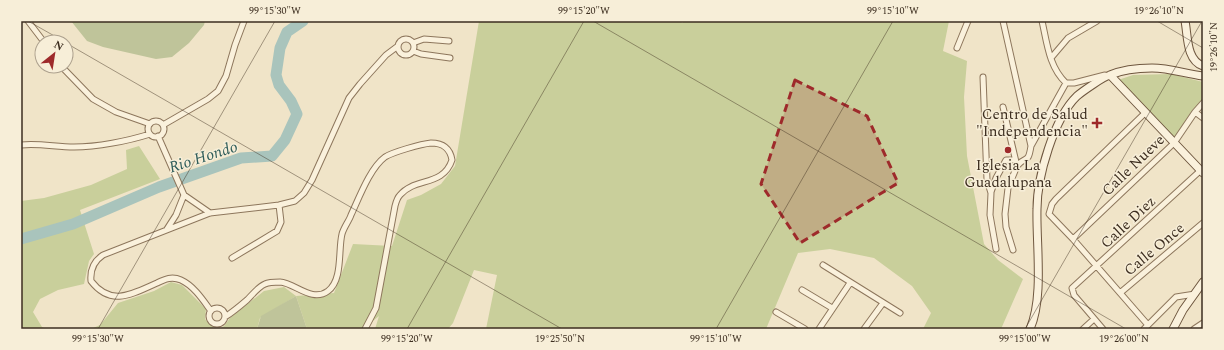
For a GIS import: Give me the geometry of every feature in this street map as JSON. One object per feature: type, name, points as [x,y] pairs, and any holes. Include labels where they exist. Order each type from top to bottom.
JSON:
[{"type":"main road","points":[[1186,21],[1191,56],[1203,66]]},
{"type":"main road","points":[[1030,329],[1037,306],[1037,207],[1040,181],[1046,156],[1056,130],[1069,106],[1078,96],[1110,75],[1152,68],[1167,69],[1203,77]]},
{"type":"main road","points":[[1110,75],[1202,172]]},
{"type":"main road","points":[[1173,329],[1183,310],[1203,282]]},
{"type":"street","points":[[28,21],[38,34]]},
{"type":"street","points":[[163,125],[208,99],[218,91],[226,76],[244,21]]},
{"type":"street","points":[[957,48],[968,21]]},
{"type":"street","points":[[996,249],[990,215],[991,193],[996,178],[1006,160],[1016,163],[1028,160],[1030,157],[1031,146],[1003,21]]},
{"type":"street","points":[[1042,21],[1051,58],[1058,75],[1066,83],[1074,83],[1110,75]]},
{"type":"street","points":[[1051,58],[1068,38],[1097,21]]},
{"type":"street","points":[[211,311],[196,292],[180,279],[168,278],[141,290],[118,297],[101,293],[91,281],[92,269],[98,258],[135,241],[210,213],[279,205],[295,201],[304,193],[312,180],[349,98],[386,55],[398,46],[403,39],[409,39],[413,43],[413,51]]},
{"type":"street","points":[[413,43],[424,39],[449,41]]},
{"type":"street","points":[[398,46],[399,51],[404,54],[409,54],[413,51]]},
{"type":"street","points":[[413,51],[421,54],[450,58]]},
{"type":"street","points":[[69,74],[93,99],[116,112],[150,124]]},
{"type":"street","points":[[983,77],[987,180],[991,193]]},
{"type":"street","points":[[1031,146],[1066,83]]},
{"type":"street","name":"Calle Nueve","points":[[1073,239],[1174,143],[1203,103]]},
{"type":"street","points":[[1003,106],[1016,163],[1008,188],[1005,214],[1006,227],[1013,250]]},
{"type":"street","points":[[1195,112],[1203,118]]},
{"type":"street","points":[[1145,113],[1056,199],[1049,214],[1073,239],[1148,325]]},
{"type":"street","points":[[150,134],[148,129],[150,124],[156,121],[163,125]]},
{"type":"street","points":[[160,138],[163,133],[163,125]]},
{"type":"street","points":[[21,145],[33,144],[73,147],[95,146],[150,134],[160,138]]},
{"type":"street","points":[[160,138],[182,192],[210,213]]},
{"type":"street","points":[[225,317],[223,311],[219,308],[215,308],[211,311],[209,317],[210,320],[216,324],[222,323],[225,317],[237,309],[265,284],[284,282],[310,294],[318,295],[328,291],[335,283],[342,234],[367,182],[376,167],[385,157],[429,143],[438,143],[448,149],[452,160],[446,172],[439,177],[406,190],[399,196],[395,206],[376,308],[366,329]]},
{"type":"street","name":"Calle Diez","points":[[1094,319],[1074,295],[1072,290],[1074,286],[1202,172]]},
{"type":"street","points":[[167,229],[176,215],[182,192]]},
{"type":"street","points":[[232,258],[277,231],[280,222],[279,205]]},
{"type":"street","name":"Calle Once","points":[[1120,293],[1203,223]]},
{"type":"street","points":[[823,265],[900,313]]},
{"type":"street","points":[[819,329],[850,283]]},
{"type":"street","points":[[802,290],[832,308]]},
{"type":"street","points":[[1144,329],[1176,297],[1195,294]]},
{"type":"street","points":[[864,329],[883,303]]},
{"type":"street","points":[[776,312],[805,329]]},
{"type":"street","points":[[1083,329],[1094,319],[1103,329]]},
{"type":"street","points":[[1194,329],[1203,324]]},
{"type":"highlighted area","points":[[795,80],[867,116],[898,183],[800,243],[761,184]]},
{"type":"green space","points":[[71,21],[205,21],[204,25],[189,43],[172,57],[156,59],[103,47],[87,41]]},
{"type":"green space","points":[[479,21],[681,21],[682,23],[684,21],[949,21],[943,51],[967,61],[964,97],[967,156],[984,244],[998,260],[1023,279],[1001,329],[923,329],[931,313],[912,286],[874,258],[830,249],[798,253],[766,329],[486,329],[497,275],[474,270],[453,323],[448,329],[375,329],[379,316],[363,329],[307,329],[296,296],[334,293],[353,244],[392,246],[407,200],[421,195],[441,184],[455,166]]},
{"type":"green space","points":[[1171,74],[1203,82],[1203,100],[1192,111],[1173,140],[1115,81],[1133,75]]},
{"type":"green space","points":[[139,146],[160,179],[80,210],[94,254],[89,261],[84,284],[58,290],[40,299],[33,312],[42,327],[46,329],[21,329],[21,201],[44,198],[91,185],[127,169],[126,150]]},
{"type":"green space","points":[[171,282],[182,285],[206,309],[205,319],[215,329],[91,329],[100,325],[118,303],[154,291]]},
{"type":"green space","points":[[284,287],[296,296],[260,318],[257,329],[220,329],[230,318],[264,291]]},
{"type":"green space","points":[[296,296],[307,329],[257,329],[261,316]]},
{"type":"waterway","name":"Rio Hondo","points":[[21,239],[73,224],[159,187],[241,158],[272,156],[285,140],[297,114],[291,101],[279,85],[276,75],[280,48],[287,32],[303,21]]},
{"type":"place","name":"Centro de Salud \"Independencia\"","points":[[1097,123]]},
{"type":"place","name":"Iglesia La Guadalupana","points":[[1008,150]]}]
